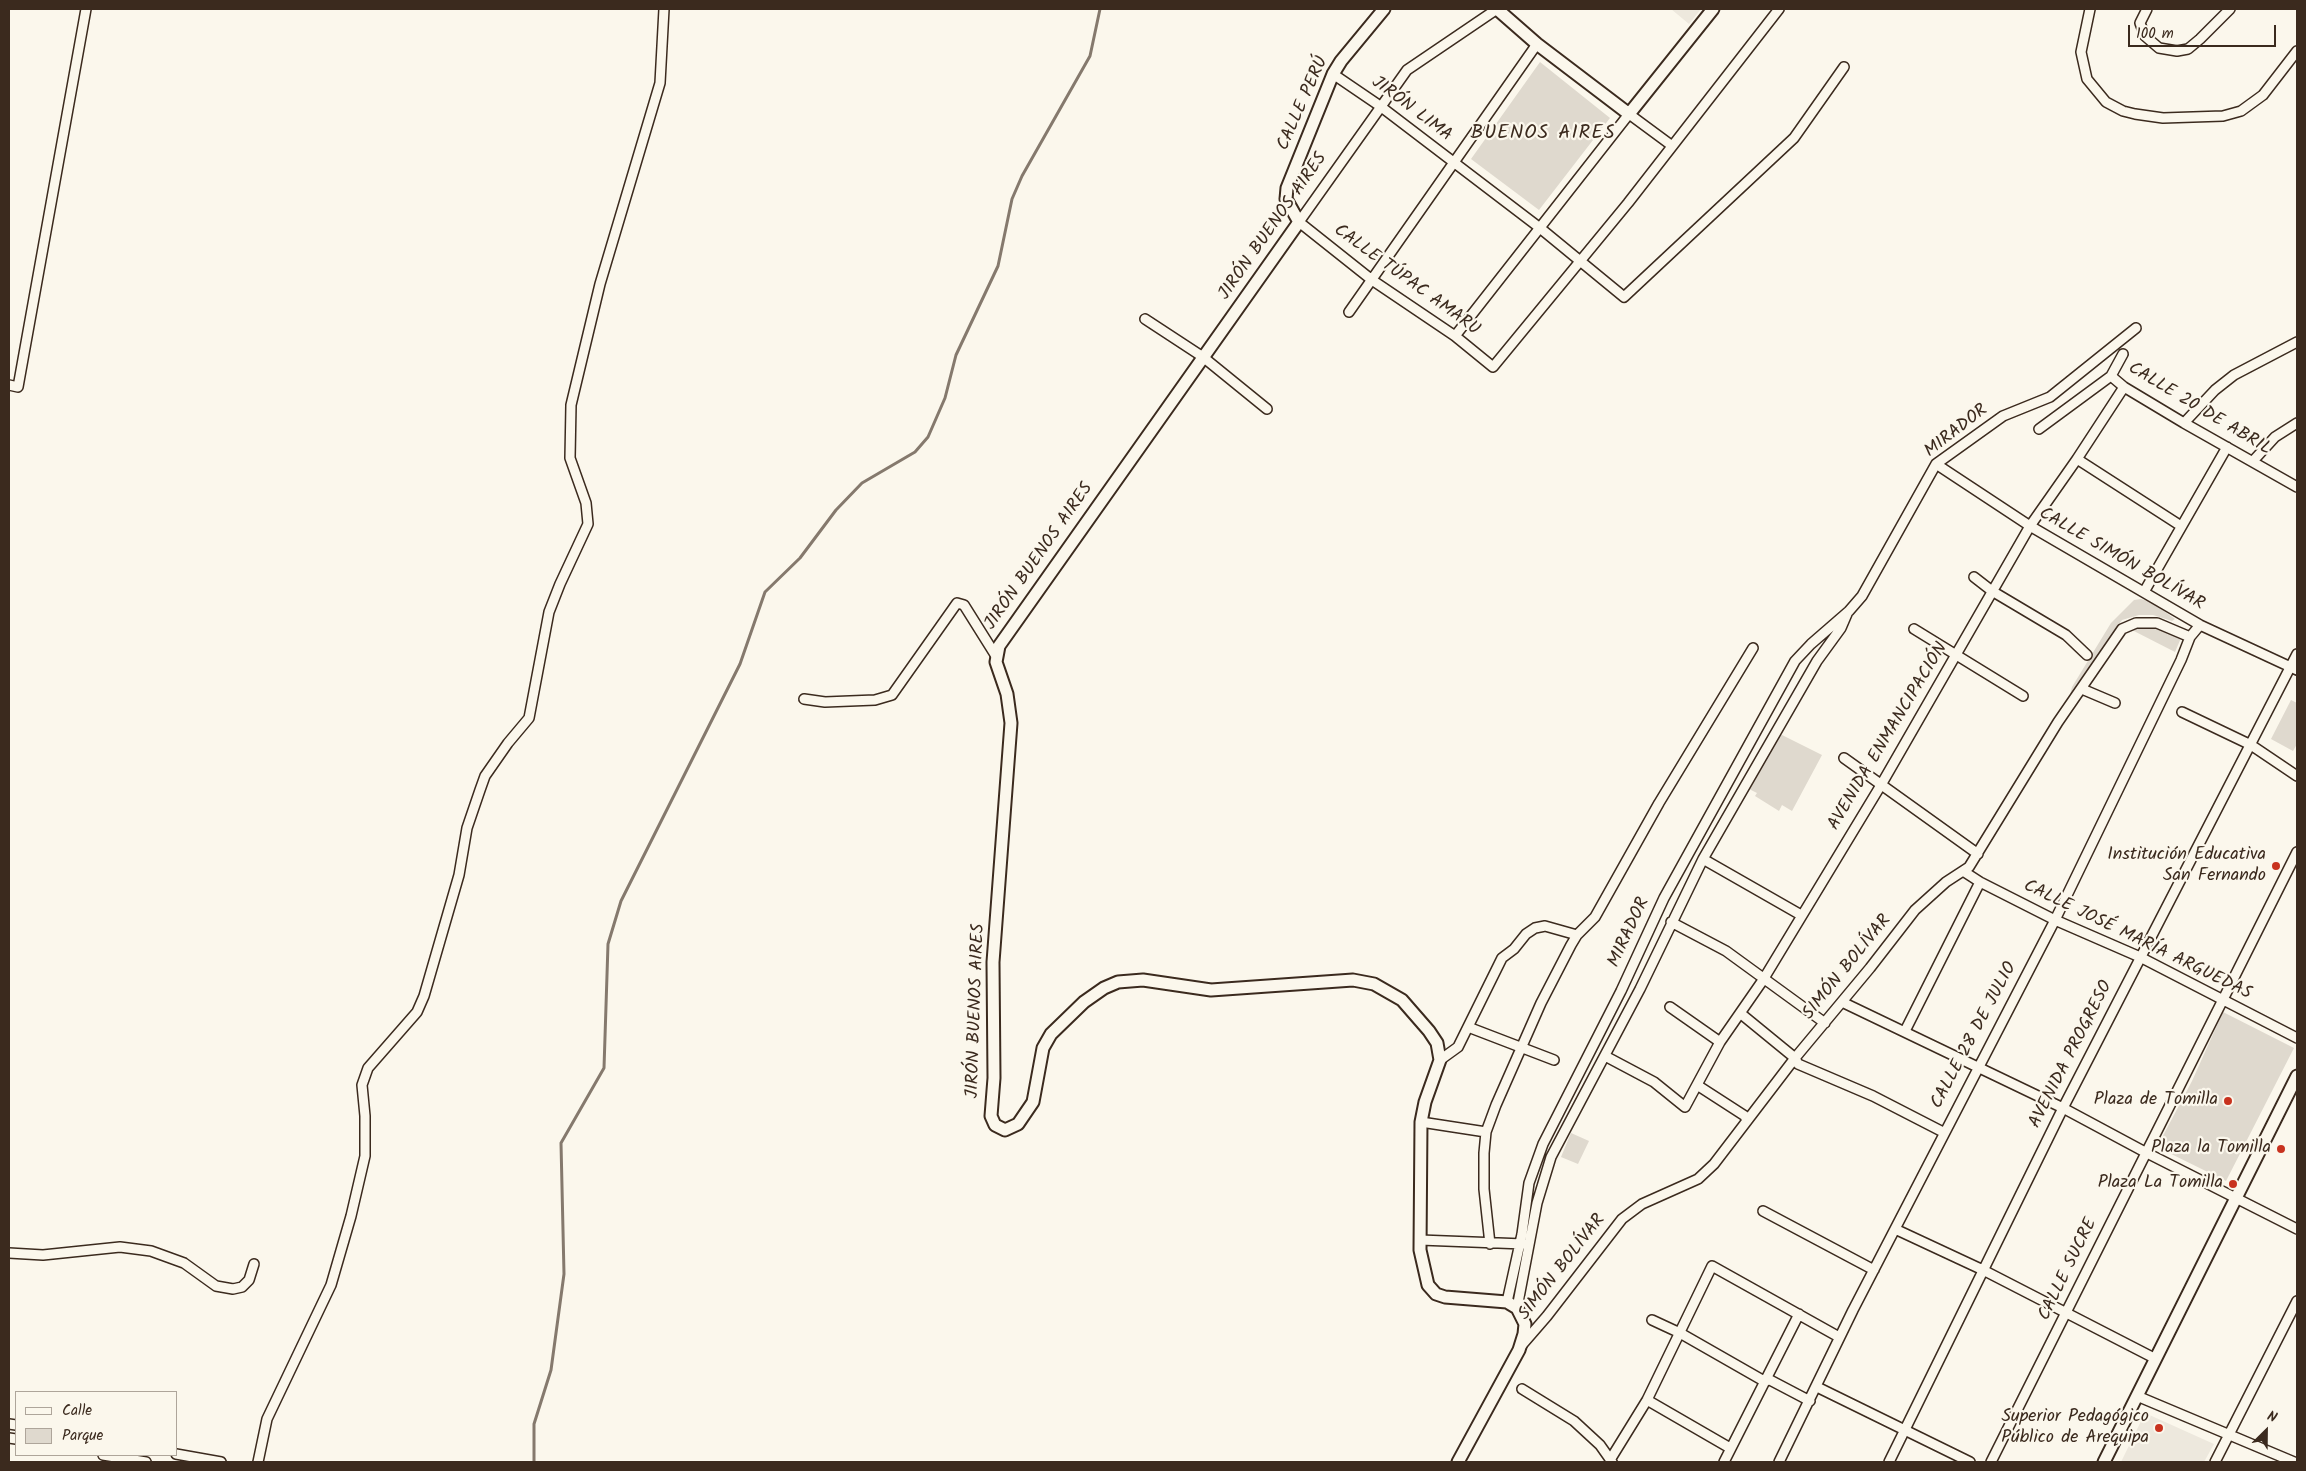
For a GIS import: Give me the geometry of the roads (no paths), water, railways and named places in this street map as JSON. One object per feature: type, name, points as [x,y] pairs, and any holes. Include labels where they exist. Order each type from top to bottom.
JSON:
[{"type":"street","points":[[9,385],[18,387],[86,9]]},
{"type":"street","points":[[258,1462],[267,1420],[331,1285],[351,1216],[365,1156],[365,1116],[362,1086],[368,1068],[417,1012],[424,996],[459,875],[467,828],[480,790],[485,776],[529,718],[550,612],[560,584],[588,524],[586,503],[570,458],[571,405],[600,284],[660,83],[664,9]]},
{"type":"street","name":"CALLE PERÚ","points":[[1299,222],[1285,194],[1333,74],[1341,61],[1384,9]]},
{"type":"street","points":[[1497,9],[1537,44],[1672,145]]},
{"type":"street","name":"JIRÓN BUENOS AIRES","points":[[1440,1060],[1437,1043],[1402,1000],[1384,988],[1368,982],[1342,980],[1211,990],[1124,980],[1109,985],[1096,993],[1051,1034],[1043,1048],[1037,1090],[1028,1112],[1012,1128],[1005,1130],[995,1125],[991,1116],[994,1078],[992,970],[1011,723],[1008,694],[996,656],[1003,638],[1406,70],[1497,9]]},
{"type":"street","points":[[1455,336],[1712,9]]},
{"type":"street","points":[[1581,260],[1778,9]]},
{"type":"street","points":[[2090,9],[2081,52],[2087,79],[2106,102],[2122,111],[2135,114],[2163,118],[2223,116],[2241,111],[2263,95],[2297,51]]},
{"type":"street","points":[[2147,9],[2140,23],[2145,36],[2160,48],[2177,51],[2188,49],[2230,9]]},
{"type":"street","points":[[1349,312],[1537,44]]},
{"type":"street","name":"JIRÓN LIMA","points":[[1333,74],[1380,106],[1540,228],[1624,297],[1794,138],[1844,67]]},
{"type":"street","name":"CALLE TÚPAC AMARU","points":[[1299,222],[1372,280],[1455,336],[1494,367],[1581,260]]},
{"type":"street","points":[[1145,319],[1203,357],[1267,409]]},
{"type":"street","name":"MIRADOR","points":[[1512,1305],[1529,1244],[1547,1166],[1640,989],[1703,859],[1812,669],[1872,579],[1916,496],[1936,464],[2003,416],[2050,397],[2136,328]]},
{"type":"street","points":[[2184,423],[2215,390],[2234,375],[2297,342]]},
{"type":"street","points":[[2039,429],[2111,376],[2123,354]]},
{"type":"street","name":"CALLE 20 DE ABRIL","points":[[2111,376],[2124,387],[2184,423],[2297,487]]},
{"type":"street","name":"AVENIDA ENMANCIPACIÓN","points":[[1605,1056],[1654,1082],[1685,1107],[1720,1042],[1763,980],[1881,785],[2030,526],[2078,459],[2124,387]]},
{"type":"street","points":[[2254,461],[2275,437],[2297,423]]},
{"type":"street","points":[[2144,592],[2227,447]]},
{"type":"street","points":[[2078,459],[2181,526]]},
{"type":"street","name":"CALLE SIMÓN BOLÍVAR","points":[[1936,464],[2030,526],[2200,625],[2294,668]]},
{"type":"street","points":[[1974,577],[1992,591],[2066,635],[2087,654]]},
{"type":"street","points":[[804,699],[825,702],[875,700],[892,694],[957,603],[964,605],[996,656]]},
{"type":"street","name":"MIRADOR","points":[[1512,1305],[1519,1243],[1529,1183],[1543,1144],[1620,991],[1668,890],[1795,661],[1811,644],[1849,611]]},
{"type":"street","name":"SIMÓN BOLÍVAR","points":[[1519,1350],[1622,1219],[1642,1204],[1698,1179],[1714,1164],[1794,1058],[1825,1023],[1915,910],[1937,889],[1969,867],[2058,722],[2122,629],[2128,624],[2142,622],[2157,623],[2190,637]]},
{"type":"street","name":"CALLE 28 DE JULIO","points":[[1779,1462],[1817,1387],[1839,1337],[1943,1132],[2055,920],[2181,660],[2190,637],[2200,625]]},
{"type":"street","points":[[1914,629],[1956,657],[2023,696]]},
{"type":"street","points":[[1490,1244],[1484,1189],[1486,1132],[1541,1003],[1577,935],[1595,917],[1659,803],[1754,648]]},
{"type":"street","name":"AVENIDA PROGRESO","points":[[1889,1462],[2063,1108],[2140,957],[2294,668],[2297,654]]},
{"type":"street","points":[[2082,688],[2115,703]]},
{"type":"street","points":[[2182,712],[2252,745],[2297,776]]},
{"type":"street","points":[[1844,758],[1978,854]]},
{"type":"street","name":"CALLE SUCRE","points":[[1991,1462],[2297,852]]},
{"type":"street","points":[[1703,859],[1801,915]]},
{"type":"street","name":"CALLE JOSÉ MARÍA ARGUEDAS","points":[[1963,870],[1980,882],[2055,920],[2140,957],[2297,1038]]},
{"type":"street","points":[[1905,1031],[1980,882]]},
{"type":"street","points":[[1671,922],[1726,951],[1763,980],[1825,1023]]},
{"type":"street","points":[[1458,1462],[1519,1350],[1525,1329],[1524,1320],[1512,1305],[1445,1297],[1436,1294],[1428,1285],[1424,1273],[1420,1240],[1421,1122],[1425,1102],[1440,1060],[1458,1047],[1502,958],[1514,949],[1526,934],[1535,928],[1545,926],[1577,935]]},
{"type":"street","points":[[1842,1002],[2063,1108],[2297,1229]]},
{"type":"street","points":[[1670,1007],[1720,1042]]},
{"type":"street","points":[[1740,1013],[1794,1058],[1798,1064],[1873,1096],[1943,1132]]},
{"type":"street","points":[[1468,1026],[1554,1060]]},
{"type":"street","points":[[2104,1462],[2297,1076]]},
{"type":"street","points":[[1697,1085],[1745,1116],[1747,1122]]},
{"type":"street","points":[[1421,1122],[1486,1132]]},
{"type":"street","points":[[1763,1211],[1874,1270]]},
{"type":"street","points":[[1895,1229],[1983,1270],[2065,1314],[2156,1359]]},
{"type":"street","points":[[1420,1240],[1490,1244],[1497,1241],[1529,1244]]},
{"type":"street","points":[[9,1253],[43,1255],[120,1247],[152,1251],[184,1263],[216,1286],[233,1289],[242,1287],[249,1280],[254,1264]]},
{"type":"street","points":[[1522,1389],[1574,1421],[1600,1445],[1611,1461],[1647,1400],[1712,1266],[1839,1337]]},
{"type":"street","points":[[2215,1462],[2297,1302]]},
{"type":"street","points":[[1724,1462],[1799,1314]]},
{"type":"street","points":[[1652,1320],[1680,1333],[1764,1381],[1770,1380],[1810,1401]]},
{"type":"street","points":[[1817,1387],[1970,1462]]},
{"type":"street","points":[[2137,1396],[2294,1462]]},
{"type":"street","points":[[1647,1400],[1730,1448]]},
{"type":"street","points":[[178,1454],[221,1462]]},
{"type":"street","points":[[109,1456],[146,1462]]},
{"type":"waterway","points":[[534,1462],[534,1424],[551,1370],[564,1274],[561,1143],[604,1068],[608,944],[621,901],[740,664],[765,592],[800,558],[836,510],[862,483],[915,452],[928,437],[945,398],[956,355],[998,266],[1012,199],[1022,176],[1090,56],[1100,9]]},
{"type":"place","name":"Institución Educativa San Fernando","points":[[2276,866]]},
{"type":"place","name":"Plaza de Tomilla","points":[[2228,1101]]},
{"type":"place","name":"Plaza la Tomilla","points":[[2281,1149]]},
{"type":"place","name":"Plaza La Tomilla","points":[[2233,1184]]},
{"type":"place","name":"Superior Pedagógico Público de Arequipa","points":[[2159,1428]]},
{"type":"district","name":"BUENOS AIRES","points":[[1543,135]]}]
